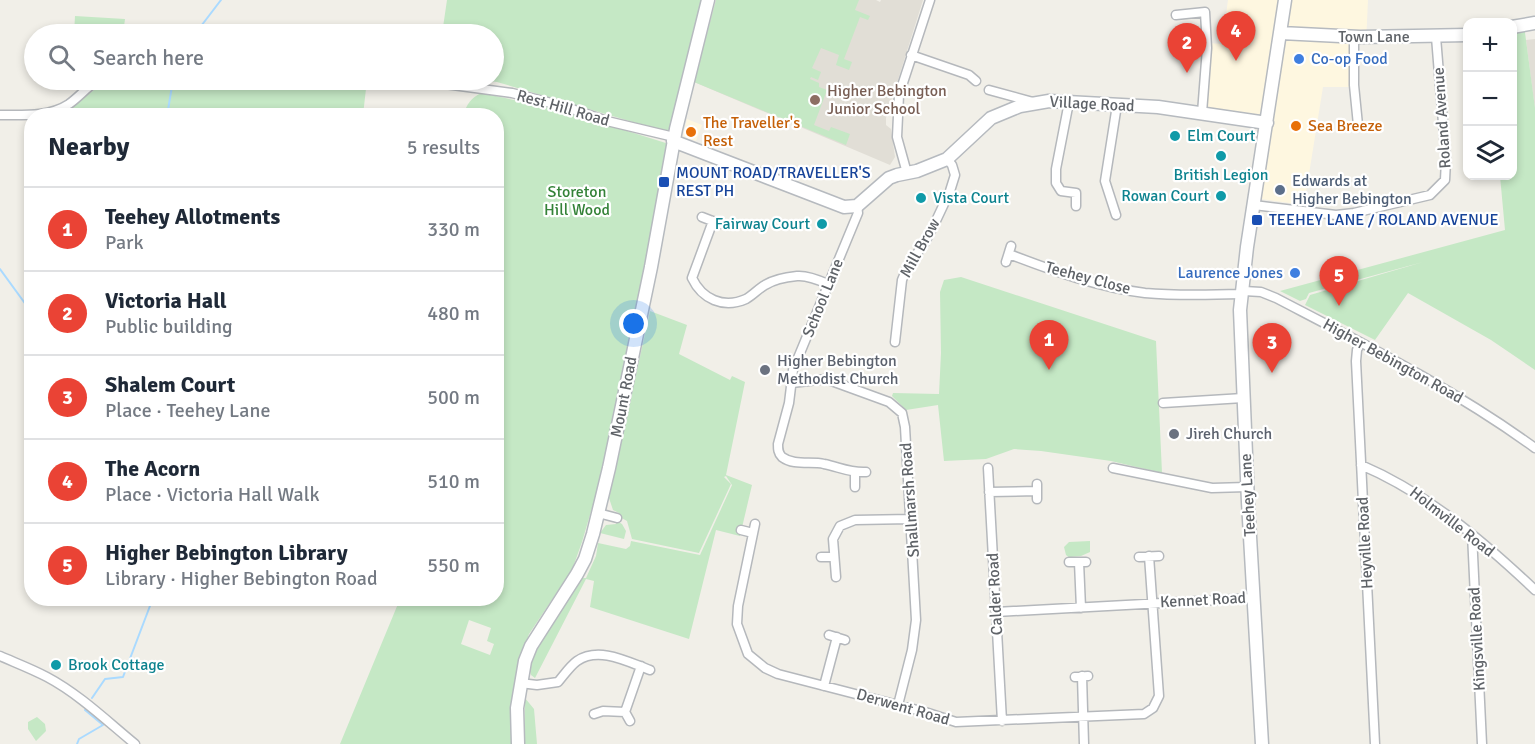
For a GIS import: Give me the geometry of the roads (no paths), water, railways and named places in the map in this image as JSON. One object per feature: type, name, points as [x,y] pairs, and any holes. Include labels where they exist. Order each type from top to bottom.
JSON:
[{"type":"main road","name":"Mount Road","points":[[518,744],[517,708],[520,683],[531,646],[585,559],[598,513],[708,0]]},
{"type":"main road","name":"Teehey Lane","points":[[1262,744],[1247,487],[1240,310],[1247,247],[1285,0]]},
{"type":"main road","points":[[1517,26],[1535,23]]},
{"type":"main road","name":"Town Lane","points":[[1281,33],[1354,37],[1463,35]]},
{"type":"main road","name":"Village Road","points":[[857,206],[889,178],[947,159],[991,118],[1034,102],[1158,107],[1267,123]]},
{"type":"main road","points":[[677,140],[844,207],[857,206]]},
{"type":"street","points":[[907,173],[897,137],[899,95],[930,0]]},
{"type":"street","points":[[1176,15],[1205,12],[1207,48],[1202,113]]},
{"type":"street","points":[[1354,37],[1353,65],[1358,125]]},
{"type":"street","name":"Roland Avenue","points":[[1254,205],[1336,215],[1431,195],[1441,186],[1445,180],[1446,160],[1436,37]]},
{"type":"street","points":[[911,56],[969,75],[976,81]]},
{"type":"street","points":[[61,108],[86,90]]},
{"type":"street","name":"Rest Hill Road","points":[[490,90],[512,93],[563,106],[677,140]]},
{"type":"street","points":[[989,90],[1034,102]]},
{"type":"street","points":[[1069,102],[1056,169],[1056,183],[1061,191],[1076,194],[1076,206]]},
{"type":"street","points":[[1116,214],[1105,181],[1117,105]]},
{"type":"street","points":[[0,115],[24,114]]},
{"type":"street","name":"Mill Brow","points":[[895,342],[902,280],[934,225],[955,175],[947,159]]},
{"type":"street","name":"School Lane","points":[[857,206],[858,213],[793,370],[789,403],[778,451],[782,456],[794,462],[826,465],[855,473],[866,472]]},
{"type":"street","points":[[702,218],[717,223],[692,278],[696,288],[704,296],[725,303],[743,300],[768,284],[797,276],[828,285]]},
{"type":"street","name":"Teehey Close","points":[[1009,254],[1071,276],[1119,289],[1191,295],[1243,292]]},
{"type":"street","name":"Higher Bebington Road","points":[[1243,292],[1261,292],[1276,298],[1472,404],[1535,448]]},
{"type":"street","name":"Heyville Road","points":[[1360,343],[1356,361],[1376,744]]},
{"type":"street","name":"Shallmarsh Road","points":[[792,383],[826,379],[889,402],[902,413],[905,426],[916,620],[898,705]]},
{"type":"street","points":[[1163,403],[1243,398]]},
{"type":"street","name":"Holmville Road","points":[[1361,465],[1390,477],[1421,495],[1472,534],[1535,590]]},
{"type":"street","name":"Calder Road","points":[[988,468],[1002,721]]},
{"type":"street","points":[[1113,468],[1212,488],[1247,487]]},
{"type":"street","points":[[855,473],[855,487]]},
{"type":"street","points":[[989,492],[1037,491]]},
{"type":"street","points":[[598,513],[617,518]]},
{"type":"street","points":[[836,577],[833,539],[840,526],[855,520],[911,519]]},
{"type":"street","name":"Derwent Road","points":[[741,530],[754,529],[736,619],[748,654],[765,668],[778,674],[956,722],[1144,714],[1153,708],[1159,696],[1152,603]]},
{"type":"street","name":"Kingsville Road","points":[[1472,534],[1482,744]]},
{"type":"street","name":"Kennet Road","points":[[1149,556],[1152,603]]},
{"type":"street","points":[[1139,557],[1159,556]]},
{"type":"street","points":[[821,557],[834,557]]},
{"type":"street","points":[[1068,562],[1082,562],[1081,608]]},
{"type":"street","name":"Kennet Road","points":[[996,612],[1254,598]]},
{"type":"street","points":[[824,686],[837,638]]},
{"type":"street","points":[[520,683],[537,685],[558,682],[575,662],[597,655],[606,655],[645,668],[626,712],[630,721]]},
{"type":"street","points":[[0,656],[48,677],[84,701],[135,744]]},
{"type":"street","points":[[1082,676],[1084,744]]},
{"type":"street","points":[[597,710],[626,712]]},
{"type":"waterway","points":[[203,24],[221,0]]},
{"type":"waterway","points":[[168,108],[171,90]]},
{"type":"waterway","points":[[0,269],[24,302]]},
{"type":"waterway","points":[[92,698],[105,679],[123,677],[150,606]]},
{"type":"waterway","points":[[77,744],[79,739],[103,725],[85,710]]},
{"type":"place","name":"Co-op Food","points":[[1299,59]]},
{"type":"place","name":"The Acorn","points":[[1236,61]]},
{"type":"place","name":"Victoria Hall","points":[[1187,73]]},
{"type":"place","name":"Higher Bebington Junior School","points":[[815,100]]},
{"type":"place","name":"Sea Breeze","points":[[1296,126]]},
{"type":"place","name":"The Traveller's Rest","points":[[691,132]]},
{"type":"place","name":"Elm Court","points":[[1175,136]]},
{"type":"place","name":"British Legion","points":[[1221,156]]},
{"type":"place","name":"MOUNT ROAD/TRAVELLER'S REST PH","points":[[664,182]]},
{"type":"place","name":"Edwards at Higher Bebington","points":[[1280,190]]},
{"type":"place","name":"Rowan Court","points":[[1221,196]]},
{"type":"place","name":"Vista Court","points":[[921,198]]},
{"type":"place","name":"TEEHEY LANE / ROLAND AVENUE","points":[[1257,220]]},
{"type":"place","name":"Fairway Court","points":[[822,224]]},
{"type":"place","name":"Laurence Jones","points":[[1295,273]]},
{"type":"place","name":"Higher Bebington Library","points":[[1339,306]]},
{"type":"place","name":"Higher Bebington Methodist Church","points":[[765,370]]},
{"type":"place","name":"Teehey Allotments","points":[[1049,370]]},
{"type":"place","name":"Shalem Court","points":[[1272,373]]},
{"type":"place","name":"Jireh Church","points":[[1174,434]]},
{"type":"place","name":"Brook Cottage","points":[[56,665]]},
{"type":"park label","name":"Storeton Hill Wood","points":[[577,201]]}]
